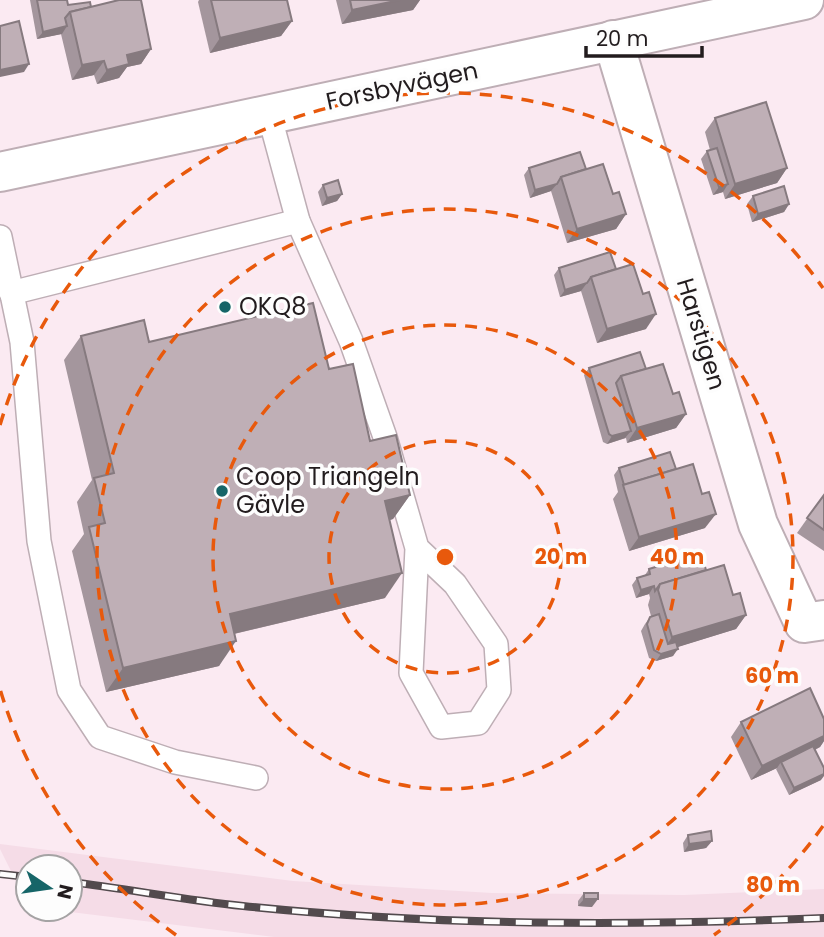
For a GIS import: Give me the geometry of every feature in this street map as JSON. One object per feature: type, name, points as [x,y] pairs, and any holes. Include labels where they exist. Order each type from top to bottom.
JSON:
[{"type":"street","name":"Forsbyvägen","points":[[0,172],[804,0]]},
{"type":"street","name":"Harstigen","points":[[613,40],[758,524],[814,621]]},
{"type":"lane","points":[[270,114],[298,221],[351,341],[385,437],[417,548],[411,673],[441,727],[478,723],[499,690],[496,644],[454,584],[417,548]]},
{"type":"lane","points":[[11,292],[298,221]]},
{"type":"lane","points":[[0,237],[22,342],[39,541],[69,690],[100,737],[176,762],[256,778]]},
{"type":"shaded area","points":[[0,844],[71,853],[14,853],[14,877]]},
{"type":"shaded area","points":[[84,855],[293,881],[492,893],[684,895],[824,889],[824,937],[274,937],[84,914]]},
{"type":"building","points":[[37,0],[67,0],[68,5],[90,2],[91,7],[70,12],[65,18],[67,26],[43,32]]},
{"type":"building","points":[[119,0],[141,0],[151,49],[127,55],[129,64],[107,70],[104,61],[82,65],[70,12]]},
{"type":"building","points":[[211,0],[287,0],[292,21],[220,38]]},
{"type":"building","points":[[350,0],[400,0],[352,10]]},
{"type":"building","points":[[19,21],[29,64],[0,70],[0,26]]},
{"type":"building","points":[[766,102],[787,168],[735,184],[715,118]]},
{"type":"building","points":[[717,148],[728,184],[719,187],[707,151]]},
{"type":"building","points":[[580,152],[586,169],[561,177],[557,184],[535,190],[529,168]]},
{"type":"building","points":[[603,164],[613,194],[619,192],[626,214],[577,229],[561,177]]},
{"type":"building","points":[[338,180],[342,194],[327,198],[323,185]]},
{"type":"building","points":[[784,186],[789,204],[758,214],[753,196]]},
{"type":"building","points":[[610,252],[616,269],[591,277],[587,283],[565,290],[559,268]]},
{"type":"building","points":[[633,264],[643,294],[649,292],[656,314],[607,329],[591,277]]},
{"type":"building","points":[[313,303],[329,369],[353,364],[370,441],[396,435],[410,495],[385,501],[402,573],[230,614],[236,641],[123,668],[89,527],[105,523],[94,478],[114,473],[81,336],[144,320],[149,342]]},
{"type":"building","points":[[640,352],[646,369],[621,376],[616,383],[631,431],[612,436],[609,434],[589,368]]},
{"type":"building","points":[[663,364],[673,394],[679,392],[686,414],[637,428],[621,376]]},
{"type":"building","points":[[670,452],[676,469],[624,485],[619,468]]},
{"type":"building","points":[[693,464],[702,494],[709,492],[716,514],[639,537],[623,485]]},
{"type":"building","points":[[824,495],[824,530],[807,518]]},
{"type":"building","points":[[701,553],[706,570],[660,584],[655,591],[654,586],[641,590],[637,578],[650,574],[649,569]]},
{"type":"building","points":[[724,565],[733,595],[740,593],[746,615],[672,637],[658,590],[660,584]]},
{"type":"building","points":[[659,614],[668,644],[676,642],[678,649],[661,654],[654,650],[647,624],[650,617]]},
{"type":"building","points":[[810,688],[824,719],[824,736],[762,766],[741,722]]},
{"type":"building","points":[[813,746],[824,768],[824,774],[794,788],[781,762]]},
{"type":"building","points":[[711,831],[712,841],[689,844],[688,835]]},
{"type":"building","points":[[584,893],[598,893],[598,899],[584,899]]},
{"type":"railway","points":[[0,874],[14,876]]},
{"type":"railway","points":[[84,884],[243,906],[460,921],[606,923],[824,918]]},
{"type":"place","name":"OKQ8","points":[[225,307]]},
{"type":"place","name":"Coop Triangeln Gävle","points":[[222,491]]}]
